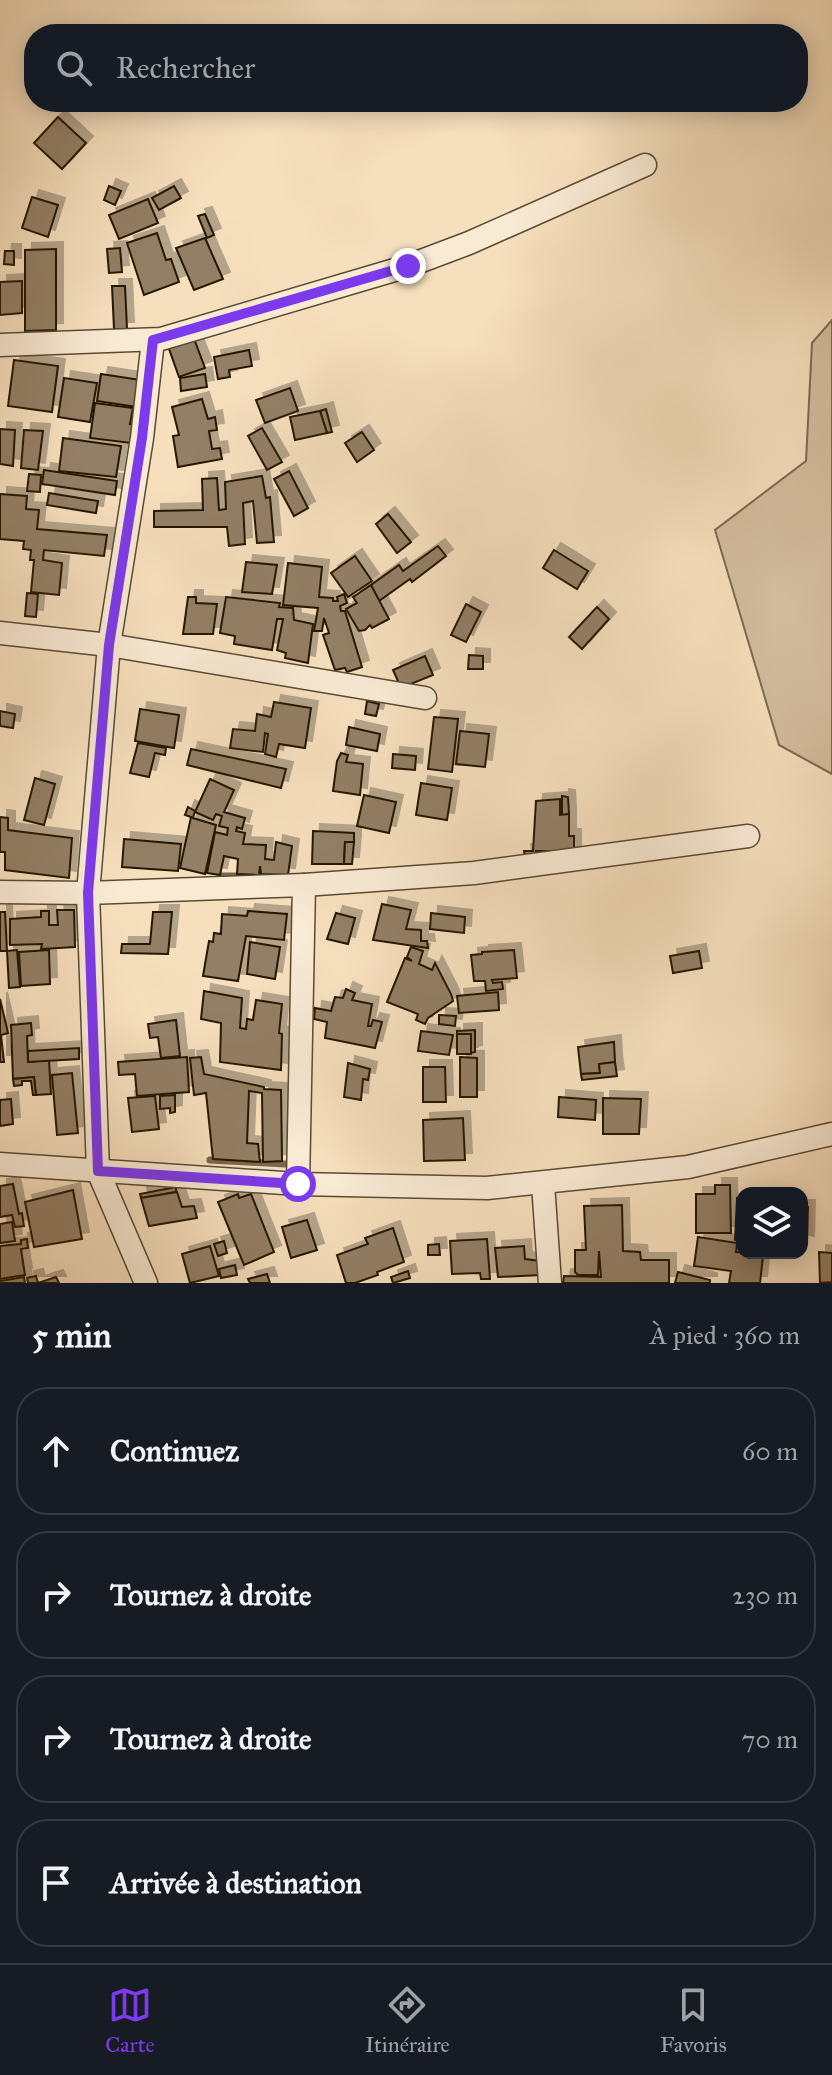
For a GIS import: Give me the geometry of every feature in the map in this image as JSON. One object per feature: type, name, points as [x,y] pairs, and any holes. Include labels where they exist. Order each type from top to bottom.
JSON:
[{"type":"street","points":[[0,345],[153,340],[408,266],[469,243],[645,165]]},
{"type":"street","points":[[146,1283],[98,1171],[88,893],[109,645],[142,438],[153,340]]},
{"type":"street","points":[[0,633],[109,645],[425,698]]},
{"type":"street","points":[[0,892],[88,893],[304,885],[474,873],[748,836]]},
{"type":"street","points":[[298,1184],[304,885]]},
{"type":"street","points":[[0,1164],[298,1184],[487,1188],[688,1167],[832,1134]]},
{"type":"street","points":[[543,1184],[550,1283]]},
{"type":"shaded area","points":[[832,320],[832,774],[779,745],[715,530],[806,461],[812,343]]},
{"type":"building","points":[[58,117],[86,143],[62,169],[34,143]]},
{"type":"building","points":[[109,186],[121,191],[115,205],[104,200]]},
{"type":"building","points":[[174,186],[181,198],[159,210],[152,198]]},
{"type":"building","points":[[32,197],[58,205],[48,237],[22,228]]},
{"type":"building","points":[[148,199],[158,223],[119,239],[109,215]]},
{"type":"building","points":[[205,214],[214,235],[207,238],[198,216]]},
{"type":"building","points":[[157,233],[166,260],[171,259],[179,282],[144,295],[127,243]]},
{"type":"building","points":[[205,238],[223,279],[194,290],[176,248]]},
{"type":"building","points":[[120,248],[122,272],[109,273],[107,249]]},
{"type":"building","points":[[56,249],[56,330],[25,331],[25,250]]},
{"type":"building","points":[[5,251],[14,251],[14,265],[4,264]]},
{"type":"building","points":[[22,281],[22,313],[0,315],[0,282]]},
{"type":"building","points":[[112,286],[125,286],[127,329],[114,329]]},
{"type":"building","points":[[193,336],[205,368],[179,377],[168,346]]},
{"type":"building","points":[[249,350],[252,366],[229,370],[230,377],[218,379],[214,357]]},
{"type":"building","points":[[14,360],[58,366],[52,412],[8,406]]},
{"type":"building","points":[[101,374],[141,380],[137,407],[97,401]]},
{"type":"building","points":[[205,374],[207,387],[181,391],[180,378]]},
{"type":"building","points":[[64,378],[97,383],[90,422],[58,417]]},
{"type":"building","points":[[290,388],[298,411],[265,423],[256,400]]},
{"type":"building","points":[[202,399],[208,419],[215,417],[217,430],[209,431],[212,449],[220,448],[222,459],[178,467],[173,436],[179,435],[172,407]]},
{"type":"building","points":[[95,403],[133,408],[130,424],[142,425],[139,444],[90,438]]},
{"type":"building","points":[[326,409],[332,432],[327,433],[320,411]]},
{"type":"building","points":[[320,411],[327,433],[295,440],[290,417]]},
{"type":"building","points":[[262,428],[282,462],[267,470],[248,436]]},
{"type":"building","points":[[0,429],[15,430],[13,466],[0,464]]},
{"type":"building","points":[[24,430],[43,431],[38,470],[21,468]]},
{"type":"building","points":[[362,432],[374,450],[357,462],[345,443]]},
{"type":"building","points":[[63,438],[121,446],[116,477],[59,471]]},
{"type":"building","points":[[44,470],[117,481],[115,495],[42,484]]},
{"type":"building","points":[[289,471],[308,508],[294,516],[274,479]]},
{"type":"building","points":[[29,474],[41,475],[40,492],[27,491]]},
{"type":"building","points":[[262,476],[266,498],[270,497],[274,542],[257,543],[253,501],[243,503],[245,544],[229,546],[227,527],[154,527],[154,511],[203,510],[202,479],[217,478],[219,510],[226,509],[225,482]]},
{"type":"building","points":[[49,493],[98,501],[96,513],[47,505]]},
{"type":"building","points":[[0,494],[27,496],[26,509],[39,510],[37,529],[107,535],[104,556],[44,550],[43,560],[62,563],[59,595],[31,592],[34,560],[30,560],[31,550],[23,549],[24,541],[0,539]]},
{"type":"building","points":[[388,514],[411,542],[397,553],[376,524]]},
{"type":"building","points":[[438,546],[446,556],[412,582],[410,579],[379,601],[371,585],[399,565],[403,571]]},
{"type":"building","points":[[554,550],[588,571],[577,589],[543,568]]},
{"type":"building","points":[[355,556],[372,581],[348,597],[331,573]]},
{"type":"building","points":[[246,562],[277,565],[272,594],[242,592]]},
{"type":"building","points":[[288,563],[322,567],[319,597],[338,601],[337,597],[344,594],[347,603],[340,606],[341,611],[345,611],[362,667],[347,672],[345,668],[335,670],[323,635],[329,633],[324,618],[322,631],[314,631],[318,608],[283,605]]},
{"type":"building","points":[[371,585],[389,619],[359,631],[346,609],[357,603],[353,597]]},
{"type":"building","points":[[27,593],[38,594],[36,617],[25,616]]},
{"type":"building","points":[[188,597],[196,597],[196,603],[217,604],[213,634],[183,634]]},
{"type":"building","points":[[226,597],[280,603],[279,607],[293,608],[294,620],[313,624],[308,663],[285,658],[286,653],[277,650],[283,619],[277,619],[272,650],[234,644],[235,636],[220,633]]},
{"type":"building","points":[[466,604],[481,612],[466,642],[451,635]]},
{"type":"building","points":[[597,607],[609,619],[582,649],[569,637]]},
{"type":"building","points":[[469,655],[483,656],[483,669],[468,669]]},
{"type":"building","points":[[425,656],[433,675],[401,688],[393,670]]},
{"type":"building","points":[[367,701],[379,704],[376,716],[365,714]]},
{"type":"building","points":[[274,702],[311,708],[305,748],[279,744],[276,757],[265,754],[268,734],[265,733],[263,752],[230,748],[233,729],[255,731],[257,714],[271,717]]},
{"type":"building","points":[[140,709],[179,715],[174,748],[135,741]]},
{"type":"building","points":[[0,711],[15,714],[13,728],[0,726]]},
{"type":"building","points":[[434,717],[458,719],[452,772],[428,769]]},
{"type":"building","points":[[349,727],[380,734],[377,751],[346,745]]},
{"type":"building","points":[[460,731],[489,734],[485,767],[456,764]]},
{"type":"building","points":[[138,743],[166,748],[165,755],[155,753],[149,777],[130,773]]},
{"type":"building","points":[[191,749],[286,769],[281,788],[187,765]]},
{"type":"building","points":[[341,753],[348,755],[346,762],[363,764],[360,795],[333,791]]},
{"type":"building","points":[[393,754],[416,756],[415,770],[392,768]]},
{"type":"building","points":[[35,778],[55,784],[44,825],[24,820]]},
{"type":"building","points":[[210,779],[234,790],[224,812],[245,818],[242,829],[237,827],[236,831],[245,833],[243,844],[266,845],[265,859],[274,860],[276,842],[292,846],[288,875],[261,874],[260,866],[259,875],[237,874],[238,859],[224,856],[220,875],[207,873],[215,832],[227,835],[228,828],[219,826],[222,816],[216,814],[213,820],[195,812]]},
{"type":"building","points":[[421,783],[452,788],[447,820],[416,815]]},
{"type":"building","points":[[364,795],[396,802],[389,833],[357,826]]},
{"type":"building","points":[[562,796],[568,797],[569,814],[562,815]]},
{"type":"building","points":[[560,799],[560,815],[569,814],[569,836],[574,836],[574,855],[536,851],[535,858],[525,858],[524,851],[533,851],[536,801]]},
{"type":"building","points":[[188,807],[195,811],[193,818],[216,825],[205,874],[180,868],[191,817],[185,815]]},
{"type":"building","points":[[0,817],[8,818],[8,830],[72,838],[69,878],[5,870],[5,852],[0,852]]},
{"type":"building","points":[[313,831],[354,833],[354,842],[345,842],[344,864],[312,864]]},
{"type":"building","points":[[124,839],[181,844],[178,871],[122,867]]},
{"type":"building","points":[[345,842],[354,842],[352,864],[344,864]]},
{"type":"building","points":[[382,904],[411,910],[406,929],[421,930],[421,941],[427,941],[428,948],[373,940]]},
{"type":"building","points":[[57,910],[74,910],[75,947],[41,949],[42,944],[10,945],[10,919],[41,917],[41,911],[49,911],[49,925],[58,925]]},
{"type":"building","points":[[248,911],[287,914],[284,940],[246,936],[238,981],[203,976],[209,941],[213,942],[214,933],[221,934],[222,914],[247,916]]},
{"type":"building","points":[[0,912],[5,912],[7,951],[0,951]]},
{"type":"building","points":[[153,912],[172,912],[168,954],[121,953],[122,944],[150,944]]},
{"type":"building","points":[[336,913],[355,918],[348,944],[327,939]]},
{"type":"building","points":[[431,913],[465,917],[464,933],[430,929]]},
{"type":"building","points":[[250,942],[280,947],[275,979],[247,974]]},
{"type":"building","points":[[411,947],[423,951],[419,964],[432,970],[435,963],[453,1001],[428,1018],[425,1024],[416,1020],[418,1014],[387,1002],[405,958],[412,961],[407,957]]},
{"type":"building","points":[[17,950],[20,987],[9,988],[7,951]]},
{"type":"building","points":[[49,950],[50,984],[21,986],[19,952]]},
{"type":"building","points":[[514,950],[517,978],[492,980],[493,983],[502,982],[503,989],[486,991],[485,981],[474,981],[471,955]]},
{"type":"building","points":[[699,951],[702,968],[673,973],[670,956]]},
{"type":"building","points":[[346,989],[355,993],[352,1000],[372,1004],[368,1026],[373,1020],[382,1022],[375,1048],[325,1038],[327,1022],[314,1019],[315,1008],[331,1011],[335,997],[343,998]]},
{"type":"building","points":[[204,991],[242,998],[240,1028],[246,1029],[247,1019],[253,1020],[256,1000],[282,1004],[279,1033],[282,1034],[281,1070],[220,1062],[221,1023],[201,1019]]},
{"type":"building","points":[[498,992],[499,1010],[459,1013],[457,996]]},
{"type":"building","points":[[0,999],[8,1033],[1,1035],[4,1062],[0,1062]]},
{"type":"building","points":[[439,1015],[456,1016],[455,1026],[439,1024]]},
{"type":"building","points":[[176,1020],[180,1056],[161,1058],[158,1037],[150,1038],[148,1024]]},
{"type":"building","points":[[31,1023],[32,1035],[27,1036],[28,1062],[49,1060],[51,1094],[36,1095],[34,1077],[13,1079],[11,1025]]},
{"type":"building","points":[[475,1030],[475,1052],[471,1053],[471,1034],[457,1034],[457,1031]]},
{"type":"building","points":[[421,1031],[453,1035],[449,1055],[418,1051]]},
{"type":"building","points":[[457,1034],[471,1034],[471,1054],[457,1054]]},
{"type":"building","points":[[614,1042],[615,1062],[599,1064],[600,1073],[581,1074],[578,1047]]},
{"type":"building","points":[[79,1048],[79,1059],[28,1062],[28,1051]]},
{"type":"building","points":[[187,1057],[189,1092],[137,1096],[135,1074],[119,1075],[118,1062]]},
{"type":"building","points":[[201,1057],[204,1074],[264,1089],[281,1090],[282,1161],[263,1162],[262,1093],[249,1091],[247,1143],[258,1144],[260,1162],[213,1159],[206,1093],[194,1095],[190,1058]]},
{"type":"building","points":[[460,1057],[477,1058],[477,1097],[460,1097]]},
{"type":"building","points":[[615,1062],[617,1076],[582,1080],[581,1074],[600,1073],[599,1064]]},
{"type":"building","points":[[348,1063],[370,1069],[368,1080],[363,1079],[361,1100],[344,1097]]},
{"type":"building","points":[[423,1067],[445,1067],[446,1102],[423,1102]]},
{"type":"building","points":[[72,1073],[78,1133],[57,1135],[52,1075]]},
{"type":"building","points":[[34,1077],[36,1095],[33,1095],[31,1081],[22,1081],[22,1085],[14,1086],[13,1079]]},
{"type":"building","points":[[175,1095],[175,1112],[170,1113],[170,1108],[160,1109],[160,1096]]},
{"type":"building","points":[[155,1096],[159,1129],[132,1132],[128,1098]]},
{"type":"building","points":[[559,1097],[596,1100],[595,1120],[558,1117]]},
{"type":"building","points":[[603,1098],[641,1099],[639,1134],[603,1134]]},
{"type":"building","points":[[11,1099],[13,1124],[0,1126],[0,1100]]},
{"type":"building","points":[[463,1118],[465,1160],[424,1161],[423,1120]]},
{"type":"building","points":[[13,1184],[24,1226],[15,1227],[12,1215],[0,1217],[0,1186]]},
{"type":"building","points":[[715,1185],[730,1185],[731,1233],[696,1233],[696,1194],[715,1194]]},
{"type":"building","points":[[176,1187],[176,1192],[141,1198],[140,1194]]},
{"type":"building","points":[[73,1190],[82,1239],[34,1247],[25,1202]]},
{"type":"building","points":[[177,1192],[182,1207],[194,1206],[197,1218],[149,1226],[141,1198]]},
{"type":"building","points":[[238,1194],[239,1198],[251,1194],[274,1252],[244,1265],[218,1202]]},
{"type":"building","points":[[622,1205],[623,1251],[640,1252],[641,1260],[669,1260],[669,1283],[563,1283],[564,1276],[601,1277],[599,1251],[598,1275],[578,1275],[575,1272],[575,1250],[586,1250],[584,1206]]},
{"type":"building","points":[[307,1220],[317,1250],[291,1258],[282,1227]]},
{"type":"building","points":[[12,1222],[15,1241],[0,1243],[0,1224]]},
{"type":"building","points":[[393,1228],[404,1262],[377,1272],[378,1275],[346,1283],[337,1255],[368,1244],[365,1238]]},
{"type":"building","points":[[698,1237],[736,1243],[736,1259],[763,1259],[760,1283],[729,1283],[731,1271],[694,1266]]},
{"type":"building","points":[[27,1239],[28,1248],[21,1249],[25,1275],[0,1279],[0,1246],[21,1244],[21,1240]]},
{"type":"building","points":[[487,1239],[490,1279],[481,1279],[480,1273],[452,1274],[450,1241]]},
{"type":"building","points":[[224,1241],[227,1253],[218,1256],[214,1244]]},
{"type":"building","points":[[439,1244],[440,1255],[428,1255],[428,1245]]},
{"type":"building","points":[[210,1246],[219,1276],[190,1283],[182,1254]]},
{"type":"building","points":[[524,1246],[525,1259],[540,1261],[541,1275],[498,1277],[495,1248]]},
{"type":"building","points":[[819,1252],[832,1253],[832,1282],[820,1283]]},
{"type":"building","points":[[235,1265],[237,1275],[221,1278],[219,1269]]},
{"type":"building","points":[[408,1271],[410,1278],[393,1283],[391,1277]]},
{"type":"building","points":[[678,1272],[710,1280],[710,1283],[675,1283]]},
{"type":"building","points":[[267,1274],[270,1283],[250,1283],[248,1279]]},
{"type":"building","points":[[36,1276],[38,1283],[28,1283],[27,1278]]},
{"type":"building","points":[[24,1277],[25,1283],[0,1283],[0,1281]]},
{"type":"building","points":[[56,1277],[59,1283],[38,1283]]},
{"type":"waterway","points":[[220,876],[254,876]]},
{"type":"waterway","points":[[210,1160],[285,1164]]},
{"type":"route","points":[[298,1184],[98,1171],[88,893],[109,645],[142,438],[153,340],[408,266]]}]
